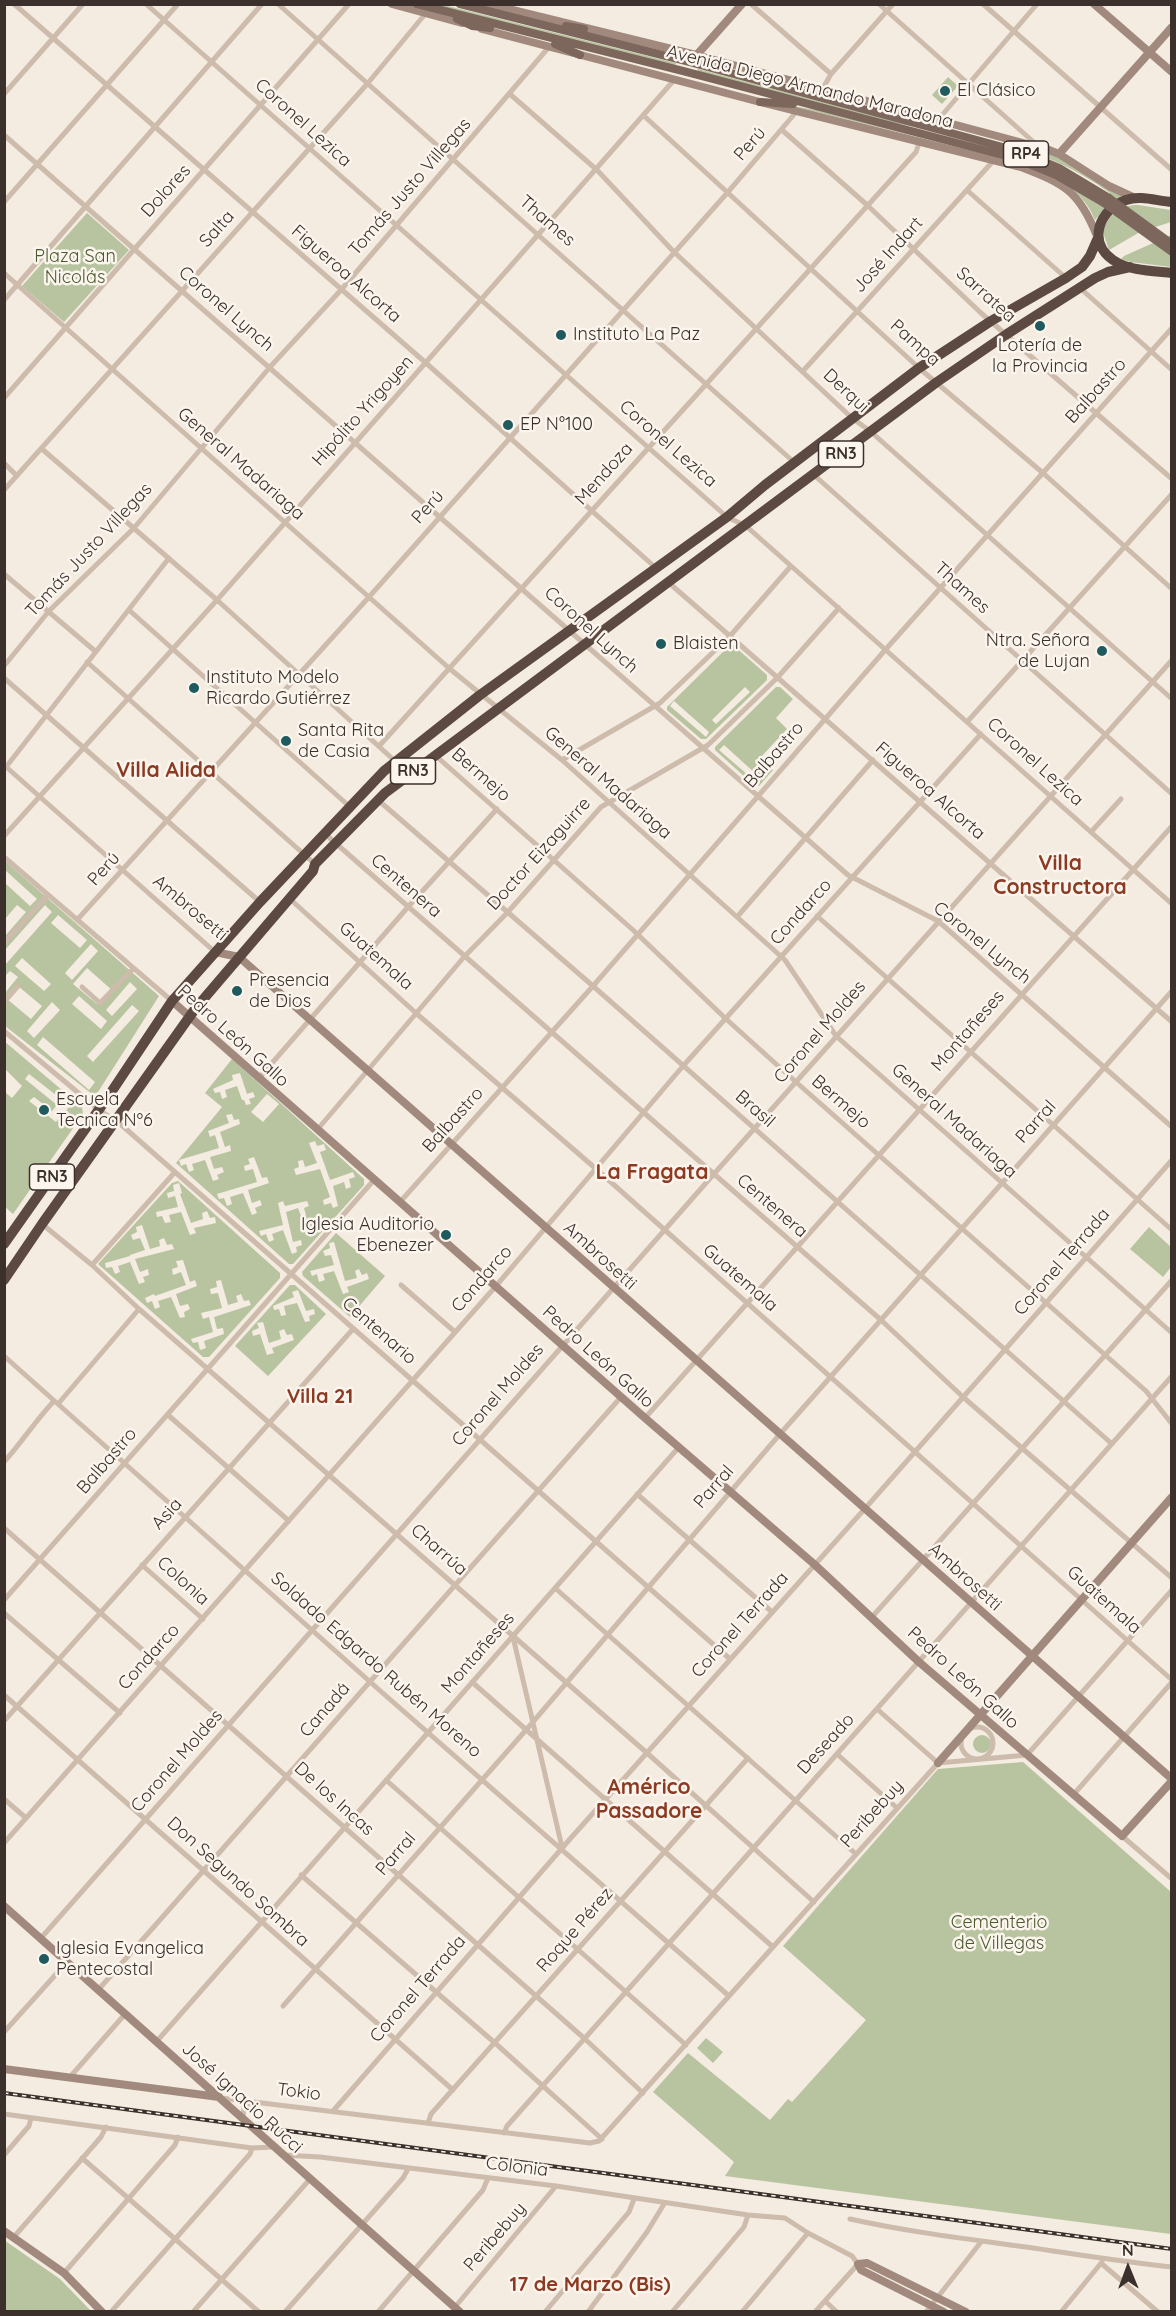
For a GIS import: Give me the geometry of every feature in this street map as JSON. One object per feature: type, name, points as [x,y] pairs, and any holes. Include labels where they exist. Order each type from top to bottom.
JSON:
[{"type":"highway","points":[[1135,198],[1172,202]]},
{"type":"highway","name":"RN3","points":[[4,1244],[99,1110],[172,1001],[304,854],[395,761],[480,695],[727,517],[919,368],[991,321],[1066,278],[1086,262],[1100,225],[1110,210],[1118,204],[1135,198]]},
{"type":"highway","name":"RN3","points":[[1097,238],[1113,260],[1130,267],[1172,273]]},
{"type":"highway","name":"RN3","points":[[4,1280],[189,1016],[313,871],[315,864],[395,784],[586,645],[937,382],[1080,288],[1108,272],[1130,267]]},
{"type":"main road","name":"Avenida Diego Armando Maradona","points":[[417,4],[430,11],[682,71],[1014,158],[1056,175],[1106,201],[1172,252]]},
{"type":"main road","name":"Avenida Diego Armando Maradona","points":[[460,4],[693,59],[861,109],[1021,152],[1059,168],[1172,244]]},
{"type":"main road","points":[[430,11],[471,26],[528,33],[580,55]]},
{"type":"main road","points":[[511,17],[584,29]]},
{"type":"main road","points":[[835,93],[861,109],[888,107]]},
{"type":"main road","points":[[760,102],[816,106]]},
{"type":"street","name":"Figueroa Alcorta","points":[[14,4],[426,363],[656,568]]},
{"type":"street","points":[[4,94],[83,4]]},
{"type":"street","name":"Coronel Lezica","points":[[146,4],[727,517],[746,526],[1172,904]]},
{"type":"street","points":[[4,202],[177,4]]},
{"type":"street","points":[[4,300],[213,63],[262,4]]},
{"type":"street","name":"Thames","points":[[278,4],[624,308],[795,463]]},
{"type":"street","name":"Dolores","points":[[4,398],[349,4]]},
{"type":"street","name":"Avenida Diego Armando Maradona","points":[[392,4],[430,11]]},
{"type":"street","name":"Avenida Diego Armando Maradona","points":[[488,4],[693,59],[835,93],[1040,147],[1059,154],[1109,186],[1135,198]]},
{"type":"street","name":"Hipólito Yrigoyen","points":[[4,836],[217,600],[742,4]]},
{"type":"street","points":[[751,4],[831,74]]},
{"type":"street","points":[[879,4],[967,85],[1040,147]]},
{"type":"street","points":[[822,90],[831,74],[893,4]]},
{"type":"street","points":[[983,4],[1172,170]]},
{"type":"street","points":[[938,121],[1037,4]]},
{"type":"street","points":[[1094,4],[1172,72]]},
{"type":"street","name":"Salta","points":[[4,490],[114,370],[430,11]]},
{"type":"street","name":"Avenida Diego Armando Maradona","points":[[471,26],[760,102],[1021,167],[1061,184],[1078,199],[1084,207],[1097,238]]},
{"type":"street","points":[[1059,154],[1172,27]]},
{"type":"street","name":"Tomás Justo Villegas","points":[[4,666],[49,611],[134,528],[270,368],[511,94],[549,47]]},
{"type":"street","name":"Derqui","points":[[511,94],[597,170],[673,252],[754,329],[1172,699]]},
{"type":"street","name":"Perú","points":[[77,920],[369,597],[797,111]]},
{"type":"street","name":"Pampa","points":[[643,115],[919,368],[1043,473],[1172,589]]},
{"type":"street","name":"Sarratea","points":[[782,130],[866,204],[991,321],[1172,479]]},
{"type":"street","name":"Coronel Lynch","points":[[4,135],[522,588],[654,707],[852,877],[938,921],[1172,1127]]},
{"type":"street","name":"Mendoza","points":[[380,745],[866,204],[916,152],[920,140]]},
{"type":"street","name":"José Indart","points":[[803,371],[996,159]]},
{"type":"street","points":[[968,191],[1066,278]]},
{"type":"street","name":"General Madariaga","points":[[4,273],[450,669],[562,760],[737,916],[781,957],[836,1036],[1172,1333]]},
{"type":"street","points":[[1080,288],[1172,370]]},
{"type":"street","name":"Balbastro","points":[[400,1202],[593,986],[886,649],[1172,328]]},
{"type":"street","points":[[42,449],[217,600],[380,745],[395,761]]},
{"type":"street","points":[[4,463],[18,476]]},
{"type":"street","name":"Thames","points":[[814,475],[1172,794]]},
{"type":"street","points":[[968,722],[1172,494]]},
{"type":"street","points":[[5,766],[169,558]]},
{"type":"street","points":[[562,760],[654,707],[730,636],[791,566]]},
{"type":"street","points":[[4,574],[95,651]]},
{"type":"street","name":"Figueroa Alcorta","points":[[668,582],[1172,1022]]},
{"type":"street","name":"Doctor Eizaguirre","points":[[317,1130],[464,957],[507,913],[601,807],[704,748],[778,677],[839,608]]},
{"type":"street","points":[[129,610],[349,806]]},
{"type":"street","name":"Coronel Moldes","points":[[41,1938],[562,1344],[1172,660]]},
{"type":"street","points":[[87,662],[315,864]]},
{"type":"street","points":[[4,678],[260,902]]},
{"type":"street","name":"Condarco","points":[[4,1843],[496,1286],[725,1018],[981,734]]},
{"type":"street","name":"Bermejo","points":[[435,756],[637,934],[796,1082],[1104,1354],[1152,1398],[1172,1424]]},
{"type":"street","points":[[737,916],[873,760]]},
{"type":"street","name":"Ambrosetti","points":[[5,766],[215,952],[239,957],[1172,1780]]},
{"type":"street","points":[[1091,832],[1121,799]]},
{"type":"street","name":"Brasil","points":[[378,800],[593,986],[1111,1443]]},
{"type":"street","points":[[259,1078],[497,809]]},
{"type":"street","name":"Montañeses","points":[[645,1418],[1172,826]]},
{"type":"street","name":"Centenera","points":[[324,833],[880,1320],[963,1397],[1172,1578]]},
{"type":"street","name":"Pedro León Gallo","points":[[4,857],[172,1001],[814,1564],[920,1662],[1026,1755],[1171,1878]]},
{"type":"street","points":[[4,943],[48,895]]},
{"type":"street","name":"Guatemala","points":[[289,898],[417,1014],[595,1168],[1172,1681]]},
{"type":"street","points":[[817,916],[1172,1230]]},
{"type":"street","points":[[82,987],[100,1003],[133,969]]},
{"type":"street","points":[[4,1002],[18,986]]},
{"type":"street","name":"Parral","points":[[283,2006],[526,1730],[730,1491],[1172,991]]},
{"type":"street","name":"Centenario","points":[[4,1031],[99,1110],[115,1120],[730,1659]]},
{"type":"street","name":"Coronel Terrada","points":[[333,2111],[562,1848],[1172,1160]]},
{"type":"street","points":[[92,1265],[175,1172]]},
{"type":"street","name":"Balbastro","points":[[4,1600],[374,1180]]},
{"type":"street","name":"Charrúa","points":[[42,1224],[92,1265],[139,1309],[397,1533],[814,1902]]},
{"type":"street","points":[[873,1617],[1172,1280]]},
{"type":"street","points":[[401,1285],[455,1332]]},
{"type":"street","points":[[4,1462],[36,1421],[56,1402],[139,1309]]},
{"type":"street","name":"Asia","points":[[4,1721],[353,1329]]},
{"type":"street","name":"Soldado Edgardo Rubén Moreno","points":[[4,1356],[729,1996]]},
{"type":"street","name":"Deseado","points":[[504,2133],[507,2126],[543,2085],[1172,1376]]},
{"type":"street","name":"Canadá","points":[[99,1989],[621,1397]]},
{"type":"street","points":[[168,1415],[289,1521]]},
{"type":"street","name":"Montañeses","points":[[157,2041],[679,1447]]},
{"type":"street","points":[[637,1494],[772,1612]]},
{"type":"street","name":"Peribebuy","points":[[602,2139],[967,1731],[1172,1497]]},
{"type":"street","name":"De los Incas","points":[[4,1528],[643,2092]]},
{"type":"street","name":"Colonia","points":[[142,1565],[203,1619]]},
{"type":"street","points":[[555,1588],[856,1854]]},
{"type":"street","points":[[877,1709],[938,1763],[1026,1755],[1172,1590]]},
{"type":"street","points":[[4,1612],[120,1713]]},
{"type":"street","points":[[512,1636],[562,1848]]},
{"type":"street","points":[[1074,1794],[1172,1681]]},
{"type":"street","points":[[472,1682],[773,1947]]},
{"type":"street","name":"Don Segundo Sombra","points":[[4,1695],[260,1923],[453,2090]]},
{"type":"street","points":[[976,1727],[990,1734],[993,1740],[991,1750],[983,1758],[978,1759],[968,1756],[962,1749],[962,1739],[967,1731],[976,1727]]},
{"type":"street","points":[[837,1754],[897,1808]]},
{"type":"street","name":"Roque Pérez","points":[[428,2123],[431,2114],[748,1758]]},
{"type":"street","points":[[386,1780],[686,2045]]},
{"type":"street","points":[[1122,1836],[1172,1780]]},
{"type":"street","points":[[4,1799],[26,1818]]},
{"type":"street","points":[[302,1875],[602,2139]]},
{"type":"street","name":"José Ignacio Rucci","points":[[4,1906],[458,2309]]},
{"type":"street","points":[[5,2031],[67,1962]]},
{"type":"street","points":[[70,2077],[126,2013]]},
{"type":"street","name":"Tokio","points":[[4,2069],[504,2133],[590,2143],[602,2139]]},
{"type":"street","points":[[195,2094],[203,2092],[204,2082]]},
{"type":"street","points":[[243,2118],[244,2107],[254,2102]]},
{"type":"street","points":[[4,2114],[252,2148],[274,2147]]},
{"type":"street","points":[[4,2155],[29,2127],[31,2118]]},
{"type":"street","points":[[13,2238],[101,2137],[106,2127]]},
{"type":"street","points":[[63,2273],[175,2145],[178,2137]]},
{"type":"street","points":[[111,2312],[250,2154],[252,2148]]},
{"type":"street","name":"Colonia","points":[[283,2155],[320,2157],[556,2186],[748,2216],[782,2217],[808,2233]]},
{"type":"street","points":[[82,2158],[259,2312]]},
{"type":"street","points":[[285,2312],[403,2178],[408,2169]]},
{"type":"street","points":[[378,2312],[483,2190],[488,2178]]},
{"type":"street","points":[[193,2312],[310,2179]]},
{"type":"street","name":"Peribebuy","points":[[458,2309],[556,2186]]},
{"type":"street","points":[[545,2312],[629,2212],[634,2199]]},
{"type":"street","points":[[588,2312],[647,2232],[664,2204]]},
{"type":"street","points":[[672,2312],[744,2227],[748,2216]]},
{"type":"street","points":[[850,2219],[922,2234],[1102,2262],[1172,2267]]},
{"type":"street","points":[[4,2232],[63,2273],[102,2312]]},
{"type":"street","points":[[742,2312],[808,2233],[852,2256],[861,2270],[928,2308],[944,2312]]},
{"type":"street","points":[[928,2308],[979,2248],[981,2242]]},
{"type":"street","points":[[1061,2312],[1102,2262]]},
{"type":"street","points":[[1102,2262],[1158,2312]]},
{"type":"street","points":[[815,2312],[858,2264],[867,2263],[966,2312]]},
{"type":"street","points":[[825,2301],[837,2312]]},
{"type":"green space","points":[[432,5],[444,5],[676,63],[675,66]]},
{"type":"green space","points":[[698,69],[916,127],[884,121],[697,71]]},
{"type":"green space","name":"El Clásico","points":[[948,77],[958,86],[942,104],[932,95]]},
{"type":"green space","points":[[792,106],[829,112],[1007,157],[1042,170],[1058,179],[1022,164]]},
{"type":"green space","points":[[879,109],[903,113],[1041,150],[1059,157],[1122,196],[1110,202],[1095,220],[1089,208],[1062,181],[1100,203],[1110,193],[1057,162],[999,140]]},
{"type":"green space","points":[[1138,205],[1171,210],[1171,222],[1140,232],[1109,250],[1103,232],[1108,221],[1120,209]]},
{"type":"green space","name":"Plaza San Nicolás","points":[[87,213],[129,250],[64,322],[22,286]]},
{"type":"green space","points":[[1171,235],[1171,267],[1121,259],[1124,256]]},
{"type":"green space","points":[[730,645],[733,645],[767,675],[767,680],[706,739],[701,739],[667,710],[667,707]],"holes":[[[745,687],[750,692],[716,724],[712,720]],[[674,701],[709,732],[706,737],[670,706]]]},
{"type":"green space","points":[[776,687],[780,687],[793,699],[776,718],[787,729],[760,758],[773,770],[759,786],[755,786],[715,750],[715,747]],"holes":[[[724,745],[758,778],[755,781],[719,750]]]},
{"type":"green space","points":[[5,861],[159,996],[98,1092],[92,1094],[5,1026],[5,993],[18,977],[10,971],[5,976],[5,965],[52,912],[45,905],[5,950],[5,936],[26,912],[17,905],[5,919],[5,883],[30,906],[37,899],[5,870]],"holes":[[[58,915],[87,940],[80,948],[51,923]],[[91,944],[98,951],[72,980],[65,973]],[[22,958],[51,984],[44,991],[15,966]],[[87,968],[113,991],[97,1004],[73,984]],[[130,982],[137,989],[112,1016],[106,1010]],[[18,986],[42,1006],[31,1019],[7,999]],[[79,996],[107,1021],[101,1029],[72,1004]],[[52,1002],[60,1010],[34,1038],[27,1031]],[[132,1005],[139,1011],[93,1062],[87,1056]],[[43,1037],[95,1082],[89,1090],[37,1045]]]},
{"type":"green space","name":"Escuela Tecnica Nº6","points":[[4,1041],[82,1107],[83,1114],[13,1214],[5,1207],[5,1092],[12,1098],[22,1086],[5,1069]],"holes":[[[29,1074],[70,1106],[56,1122],[29,1101],[34,1097],[52,1111],[57,1105],[25,1079]]]},
{"type":"green space","points":[[232,1059],[364,1179],[364,1185],[293,1264],[289,1264],[176,1163],[222,1107],[205,1093]],"holes":[[[240,1073],[247,1094],[253,1092],[255,1097],[249,1099],[251,1104],[246,1105],[242,1100],[237,1086],[225,1090],[227,1097],[222,1099],[220,1092],[215,1093],[213,1089],[233,1080],[232,1075]],[[267,1094],[279,1104],[263,1122],[251,1112]],[[232,1114],[234,1120],[239,1119],[240,1124],[220,1132],[225,1147],[230,1145],[231,1151],[210,1157],[214,1169],[222,1167],[224,1172],[217,1175],[219,1179],[213,1181],[205,1160],[192,1164],[194,1170],[189,1172],[186,1164],[181,1166],[179,1160],[219,1148],[215,1135],[210,1137],[208,1131],[229,1123],[226,1115]],[[315,1141],[317,1146],[324,1144],[326,1150],[320,1152],[330,1180],[353,1172],[355,1177],[349,1179],[351,1187],[346,1189],[344,1182],[333,1186],[338,1206],[333,1208],[331,1203],[324,1205],[323,1200],[330,1197],[320,1169],[296,1175],[294,1169],[299,1167],[298,1161],[303,1160],[305,1167],[317,1163],[309,1143]],[[254,1157],[262,1178],[267,1177],[269,1183],[248,1190],[252,1203],[260,1200],[262,1205],[255,1208],[257,1213],[252,1215],[243,1193],[230,1197],[232,1204],[227,1206],[224,1198],[219,1199],[217,1194],[257,1182],[253,1169],[245,1171],[244,1166],[250,1164],[248,1159]],[[283,1201],[285,1206],[307,1201],[309,1206],[304,1208],[306,1215],[301,1216],[298,1208],[286,1212],[293,1242],[301,1240],[302,1245],[296,1247],[297,1252],[292,1254],[283,1230],[272,1234],[274,1240],[269,1242],[266,1234],[261,1236],[259,1231],[283,1225],[278,1203]]]},
{"type":"green space","points":[[178,1181],[280,1273],[280,1278],[209,1357],[203,1357],[98,1264],[172,1183]],"holes":[[[179,1183],[182,1193],[180,1194],[191,1223],[203,1219],[202,1213],[207,1211],[210,1218],[215,1217],[216,1223],[194,1228],[196,1233],[190,1235],[181,1212],[169,1215],[171,1222],[165,1223],[162,1216],[157,1217],[156,1212],[178,1207],[175,1196],[168,1198],[167,1193],[174,1191],[173,1185]],[[142,1225],[150,1249],[160,1246],[159,1240],[164,1238],[167,1245],[172,1244],[174,1249],[135,1259],[140,1272],[148,1269],[149,1275],[143,1277],[145,1282],[139,1284],[130,1262],[118,1266],[120,1272],[115,1274],[112,1267],[106,1268],[105,1263],[145,1250],[140,1238],[133,1240],[131,1235],[137,1232],[136,1227]],[[183,1260],[190,1282],[195,1280],[197,1286],[176,1294],[180,1306],[188,1304],[190,1309],[184,1312],[185,1317],[180,1318],[171,1297],[158,1301],[160,1307],[155,1309],[152,1301],[147,1303],[145,1298],[186,1285],[181,1272],[173,1275],[172,1269],[178,1267],[176,1261]],[[221,1280],[228,1305],[238,1302],[236,1296],[241,1294],[244,1301],[249,1300],[251,1305],[214,1317],[217,1329],[223,1328],[224,1334],[204,1341],[206,1348],[200,1350],[198,1342],[193,1343],[191,1339],[213,1332],[209,1317],[203,1319],[201,1313],[222,1308],[218,1293],[211,1294],[210,1289],[217,1287],[216,1281]]]},
{"type":"green space","points":[[1149,1227],[1171,1247],[1171,1267],[1163,1277],[1130,1249]]},
{"type":"green space","points":[[336,1233],[385,1276],[350,1317],[303,1276],[302,1272]],"holes":[[[334,1242],[345,1281],[357,1278],[355,1271],[359,1269],[362,1275],[367,1273],[369,1279],[347,1287],[349,1292],[343,1294],[334,1271],[323,1274],[325,1280],[319,1282],[317,1274],[312,1276],[310,1271],[334,1265],[331,1255],[325,1256],[323,1251],[330,1248],[329,1243]]]},
{"type":"green space","points":[[290,1285],[295,1285],[326,1314],[268,1376],[235,1346]],"holes":[[[298,1290],[306,1311],[314,1309],[315,1314],[309,1316],[310,1321],[305,1322],[297,1303],[284,1306],[286,1315],[281,1316],[279,1309],[274,1310],[273,1306],[294,1297],[292,1292]],[[263,1322],[269,1343],[281,1339],[279,1331],[284,1329],[287,1335],[292,1334],[294,1340],[272,1348],[274,1353],[267,1355],[260,1334],[253,1336],[252,1331],[259,1328],[257,1323]]]},
{"type":"green space","points":[[978,1735],[986,1735],[991,1740],[989,1751],[978,1753],[973,1748],[973,1740]]},
{"type":"green space","name":"Cementerio de Villegas","points":[[1023,1762],[1171,1892],[1171,2234],[725,2176],[734,2162],[653,2092],[688,2053],[770,2120],[788,2099],[792,2102],[866,2020],[783,1946],[938,1769]]},
{"type":"green space","points":[[706,2038],[723,2052],[713,2063],[697,2048]]},
{"type":"green space","points":[[4,2240],[60,2279],[91,2311],[5,2311]]},
{"type":"railway","points":[[4,2093],[1172,2249]]},
{"type":"place","name":"El Clásico","points":[[945,91]]},
{"type":"place","name":"Lotería de la Provincia","points":[[1040,326]]},
{"type":"place","name":"Instituto La Paz","points":[[561,335]]},
{"type":"place","name":"EP N°100","points":[[508,425]]},
{"type":"place","name":"Blaisten","points":[[661,644]]},
{"type":"place","name":"Ntra. Señora de Lujan","points":[[1102,651]]},
{"type":"place","name":"Instituto Modelo Ricardo Gutiérrez","points":[[194,688]]},
{"type":"place","name":"Santa Rita de Casia","points":[[286,741]]},
{"type":"place","name":"Presencia de Dios","points":[[237,991]]},
{"type":"place","name":"Escuela Tecnica Nº6","points":[[44,1110]]},
{"type":"place","name":"Iglesia Auditorio Ebenezer","points":[[446,1235]]},
{"type":"place","name":"Iglesia Evangelica Pentecostal","points":[[44,1959]]},
{"type":"district","name":"Villa Alida","points":[[166,771]]},
{"type":"district","name":"Villa Constructora","points":[[1060,876]]},
{"type":"district","name":"La Fragata","points":[[652,1173]]},
{"type":"district","name":"Villa 21","points":[[320,1397]]},
{"type":"district","name":"Américo Passadore","points":[[649,1800]]},
{"type":"district","name":"17 de Marzo (Bis)","points":[[590,2285]]}]
